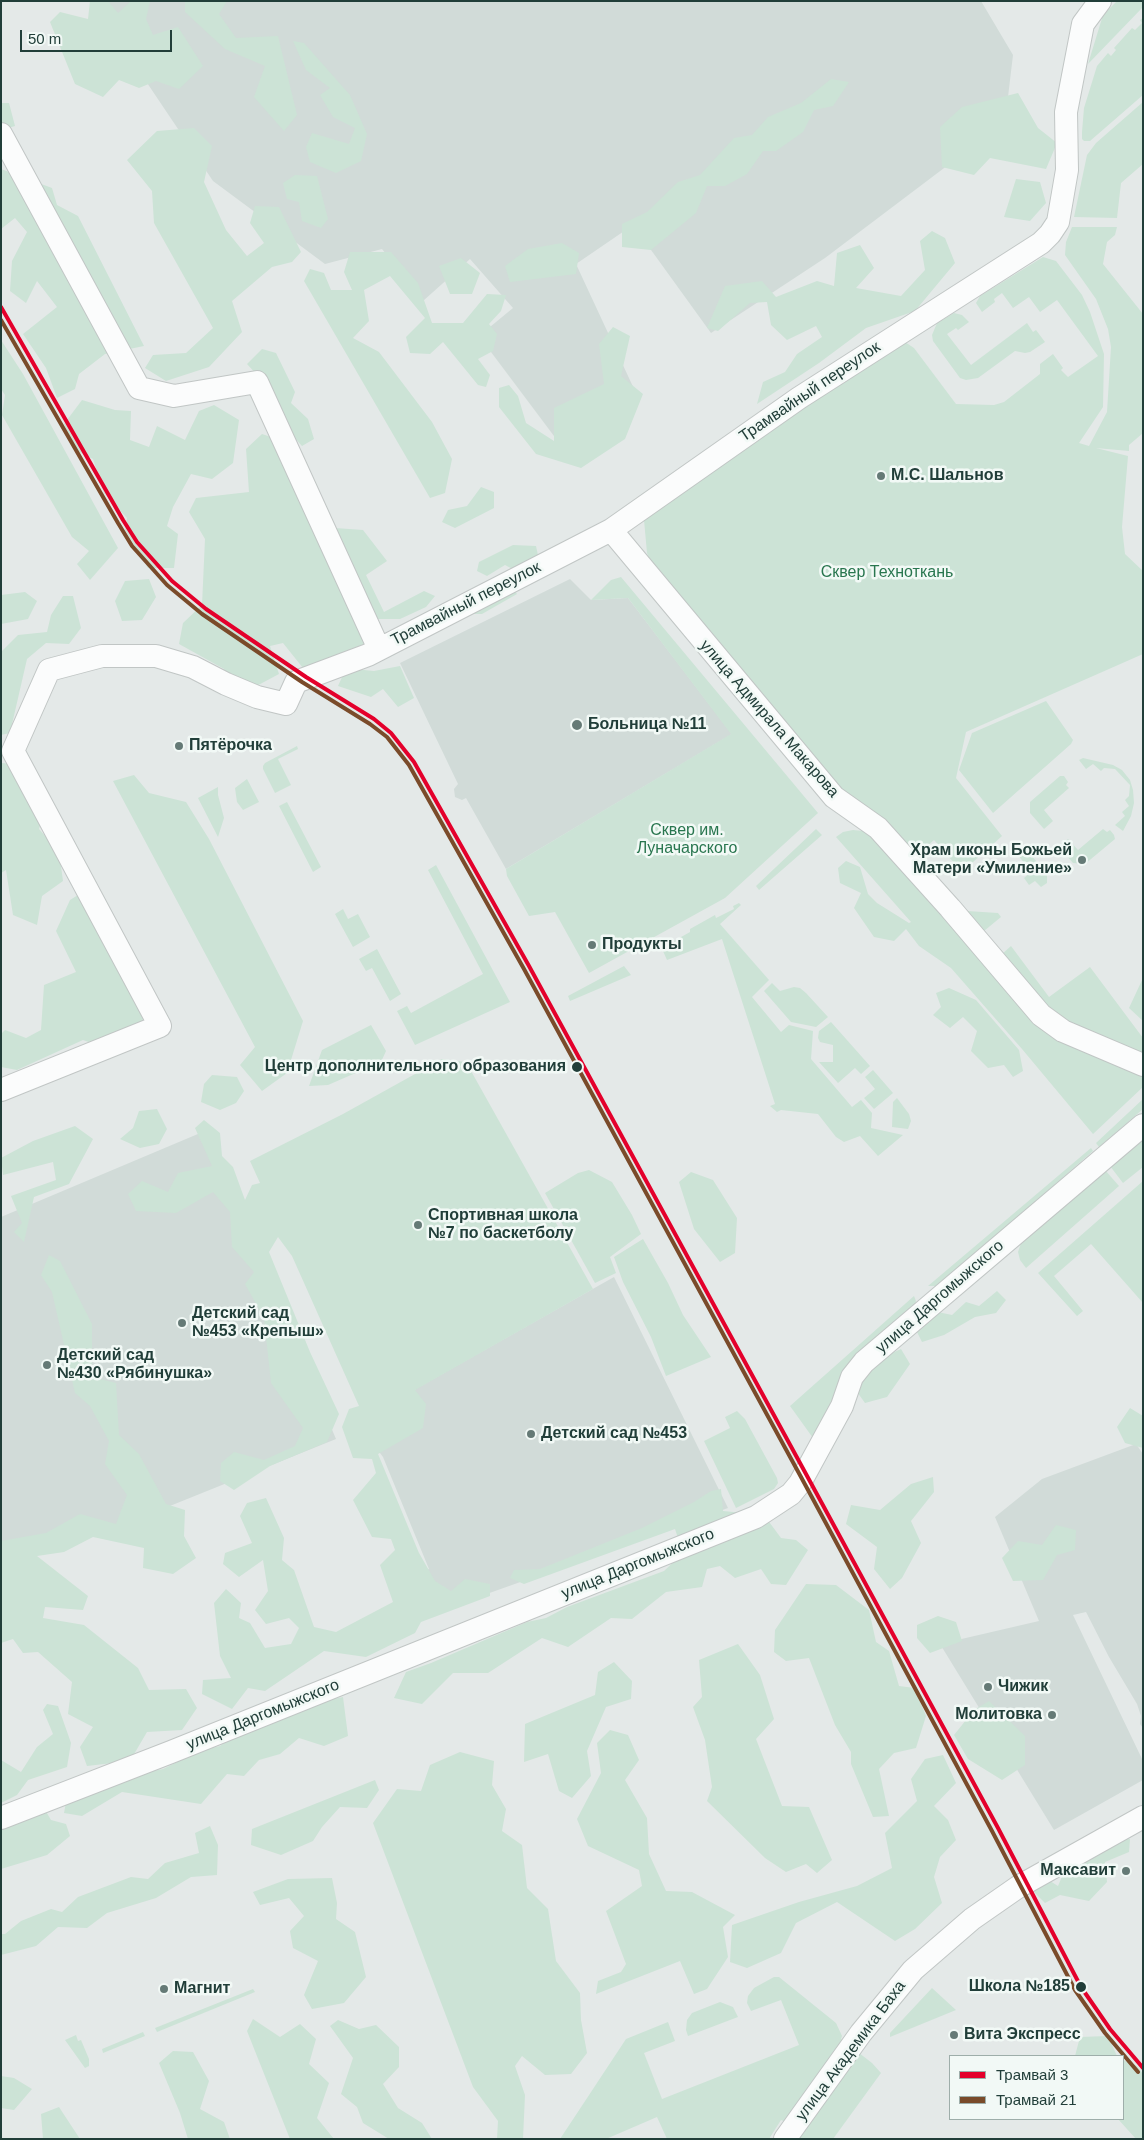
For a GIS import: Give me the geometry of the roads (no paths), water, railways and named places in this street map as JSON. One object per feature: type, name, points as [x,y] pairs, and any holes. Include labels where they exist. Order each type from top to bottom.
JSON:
[{"type":"street","name":"Трамвайный переулок","points":[[1,1090],[160,1026],[13,751],[49,670],[102,656],[156,656],[192,667],[257,697],[286,704],[296,682],[379,649],[610,530],[799,398],[1041,243],[1050,234],[1058,222],[1067,170],[1066,112],[1084,24],[1100,1]]},
{"type":"street","points":[[1,134],[139,388],[174,396],[257,382],[379,649]]},
{"type":"street","name":"улица Адмирала Макарова","points":[[610,530],[834,798],[878,828],[950,908],[1041,1015],[1063,1030],[1143,1065]]},
{"type":"street","name":"улица Даргомыжского","points":[[1,1818],[171,1752],[756,1516],[791,1494],[800,1483],[842,1406],[852,1378],[864,1362],[1143,1125]]},
{"type":"street","name":"улица Академика Баха","points":[[785,2139],[861,2033],[913,1970],[972,1919],[1018,1887],[1143,1817]]},
{"type":"tram line","name":"3","points":[[1,307],[123,520],[137,542],[172,581],[206,609],[306,677],[374,719],[391,733],[414,762],[529,966],[806,1474],[998,1828],[1081,1987],[1110,2029],[1143,2068]]},
{"type":"tram line","name":"21","points":[[1,320],[132,546],[167,585],[202,614],[302,682],[370,724],[387,737],[409,765],[524,969],[801,1477],[992,1831],[1075,1990],[1105,2033],[1124,2055]]},
{"type":"tram line","name":"21","points":[[1124,2055],[1138,2072]]},
{"type":"place","name":"М.С. Шальнов","points":[[881,476]]},
{"type":"place","name":"Больница №11","points":[[577,725]]},
{"type":"place","name":"Пятёрочка","points":[[179,746]]},
{"type":"place","name":"Храм иконы Божьей Матери «Умиление»","points":[[1082,860]]},
{"type":"place","name":"Продукты","points":[[592,945]]},
{"type":"place","name":"Центр дополнительного образования","points":[[577,1067]]},
{"type":"place","name":"Спортивная школа №7 по баскетболу","points":[[418,1225]]},
{"type":"place","name":"Детский сад №453 «Крепыш»","points":[[182,1323]]},
{"type":"place","name":"Детский сад №430 «Рябинушка»","points":[[47,1365]]},
{"type":"place","name":"Детский сад №453","points":[[531,1434]]},
{"type":"place","name":"Чижик","points":[[988,1687]]},
{"type":"place","name":"Молитовка","points":[[1052,1715]]},
{"type":"place","name":"Максавит","points":[[1126,1871]]},
{"type":"place","name":"Школа №185","points":[[1081,1987]]},
{"type":"place","name":"Магнит","points":[[164,1989]]},
{"type":"place","name":"Вита Экспресс","points":[[954,2035]]},
{"type":"park label","name":"Сквер Техноткань","points":[[887,573]]},
{"type":"park label","name":"Сквер им. Луначарского","points":[[687,840]]}]
